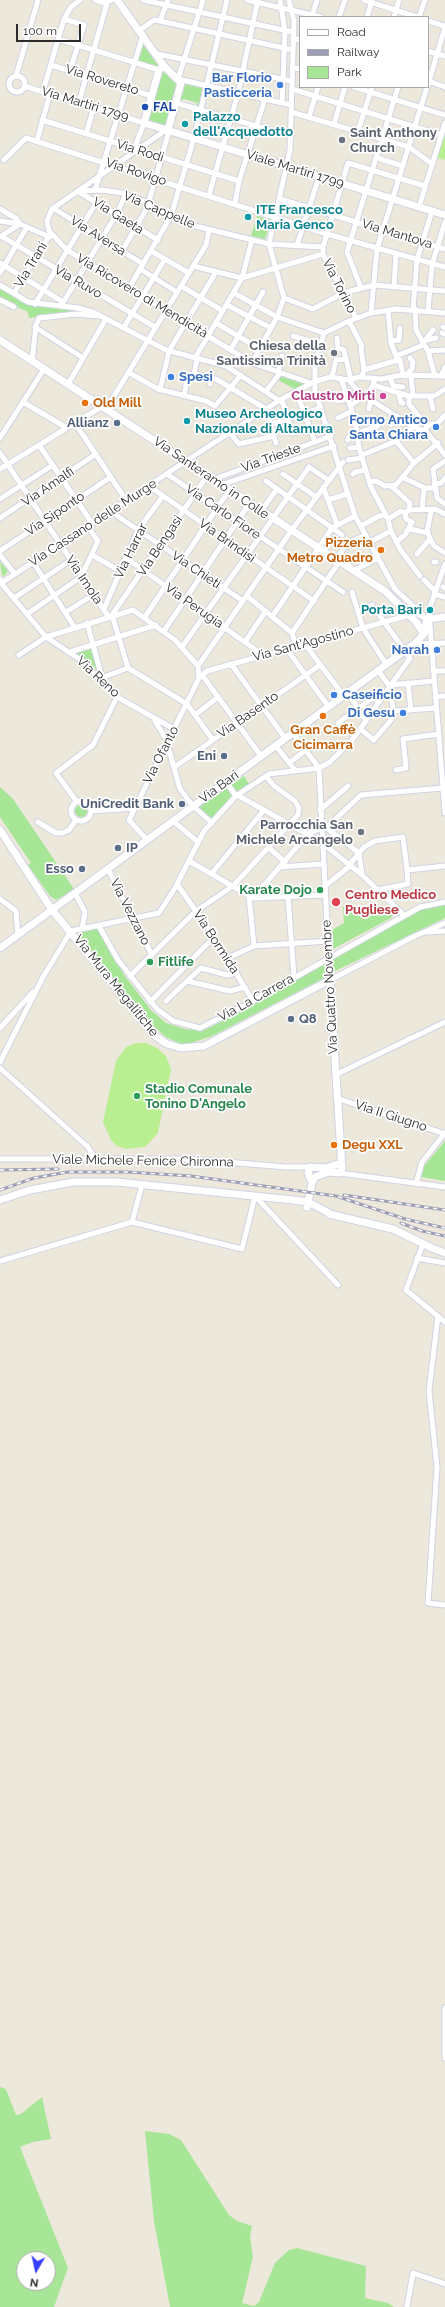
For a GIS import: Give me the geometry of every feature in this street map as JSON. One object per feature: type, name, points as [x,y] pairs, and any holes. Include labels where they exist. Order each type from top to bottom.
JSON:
[{"type":"main road","points":[[117,0],[157,54],[162,68],[178,79],[181,85],[168,130]]},
{"type":"main road","points":[[144,122],[162,68]]},
{"type":"main road","name":"Viale Martiri 1799","points":[[144,122],[445,215]]},
{"type":"main road","name":"Via Santeramo in Colle","points":[[0,340],[103,406],[209,478],[385,591],[408,613],[424,634]]},
{"type":"main road","points":[[424,634],[429,613],[445,618]]},
{"type":"main road","name":"Via Bari","points":[[0,948],[414,644],[424,634]]},
{"type":"main road","name":"Via Mura Megalitiche","points":[[0,830],[52,910],[71,931],[154,1035],[167,1044],[181,1048],[204,1046],[330,980]]},
{"type":"main road","name":"Via Quattro Novembre","points":[[330,980],[340,1153],[338,1169]]},
{"type":"main road","points":[[308,1202],[313,1174],[338,1169]]},
{"type":"main road","points":[[0,1200],[30,1190],[73,1182],[142,1185],[308,1202],[332,1215]]},
{"type":"main road","points":[[308,1202],[332,1215],[393,1229],[445,1253]]},
{"type":"street","points":[[16,76],[38,0]]},
{"type":"street","points":[[44,91],[64,19],[71,7],[80,0]]},
{"type":"street","points":[[79,102],[110,1],[95,0]]},
{"type":"street","points":[[144,0],[167,2],[199,12],[285,31],[299,39]]},
{"type":"street","points":[[203,0],[182,60],[178,79],[291,105]]},
{"type":"street","points":[[129,288],[171,216],[194,138],[227,0]]},
{"type":"street","points":[[248,0],[258,1],[312,16],[317,0]]},
{"type":"street","points":[[280,0],[285,31],[282,103]]},
{"type":"street","points":[[252,363],[277,317],[284,298],[269,244],[288,167],[291,136],[293,35],[292,10],[289,0]]},
{"type":"street","points":[[339,16],[344,0]]},
{"type":"street","points":[[364,0],[372,1],[415,16]]},
{"type":"street","points":[[394,16],[399,0]]},
{"type":"street","points":[[418,16],[425,0]]},
{"type":"street","points":[[208,195],[232,119],[258,1]]},
{"type":"street","points":[[367,16],[372,1]]},
{"type":"street","points":[[160,21],[167,2]]},
{"type":"street","points":[[64,19],[84,25],[70,70]]},
{"type":"street","points":[[95,190],[119,115],[141,32],[154,20],[293,50]]},
{"type":"street","points":[[429,21],[445,26],[429,80]]},
{"type":"street","points":[[58,39],[134,62],[162,68]]},
{"type":"street","points":[[429,51],[445,56]]},
{"type":"street","points":[[157,54],[292,81]]},
{"type":"street","name":"Via Rovereto","points":[[51,65],[152,96]]},
{"type":"street","points":[[292,67],[299,69]]},
{"type":"street","name":"Via Martiri 1799","points":[[16,76],[23,79],[24,86],[19,92],[11,90],[8,82],[16,76]]},
{"type":"street","points":[[429,83],[445,87]]},
{"type":"street","name":"Via Martiri 1799","points":[[24,86],[144,122]]},
{"type":"street","points":[[309,117],[318,88]]},
{"type":"street","points":[[334,124],[345,88]]},
{"type":"street","points":[[361,288],[347,252],[398,88]]},
{"type":"street","points":[[371,313],[377,249],[427,88]]},
{"type":"street","points":[[292,89],[441,135]]},
{"type":"street","points":[[358,131],[371,89],[394,99],[445,115]]},
{"type":"street","points":[[37,141],[50,93]]},
{"type":"street","points":[[235,203],[239,180],[265,99]]},
{"type":"street","points":[[176,103],[291,136]]},
{"type":"street","points":[[86,134],[94,107]]},
{"type":"street","points":[[291,112],[409,147],[432,164]]},
{"type":"street","name":"Via Rodi","points":[[42,120],[110,142],[239,180]]},
{"type":"street","points":[[137,150],[144,122]]},
{"type":"street","points":[[419,207],[445,123]]},
{"type":"street","points":[[52,237],[47,224],[48,214],[53,208],[168,130]]},
{"type":"street","points":[[122,251],[148,203],[168,130]]},
{"type":"street","name":"Via Rovigo","points":[[4,160],[26,138],[276,216],[327,234],[445,267]]},
{"type":"street","points":[[377,158],[403,166]]},
{"type":"street","name":"Via Torino","points":[[356,318],[323,254],[323,247],[348,163],[373,170]]},
{"type":"street","points":[[373,170],[425,186]]},
{"type":"street","points":[[297,245],[319,177]]},
{"type":"street","name":"Via Cappelle","points":[[78,191],[95,190],[126,194],[148,203],[187,224],[269,244],[323,247]]},
{"type":"street","name":"Via Gaeta","points":[[78,191],[158,240]]},
{"type":"street","points":[[62,304],[116,215],[126,194]]},
{"type":"street","name":"Via Mantova","points":[[280,199],[445,249]]},
{"type":"street","points":[[34,304],[96,203]]},
{"type":"street","name":"Via Aversa","points":[[53,208],[122,251],[154,277],[177,292]]},
{"type":"street","name":"Via Ricovero di Mendicità","points":[[0,209],[17,219],[20,224],[52,237],[67,250],[252,363],[312,382]]},
{"type":"street","points":[[432,211],[417,260],[414,288],[414,309],[416,330],[425,342],[434,376]]},
{"type":"street","points":[[0,221],[20,224]]},
{"type":"street","points":[[428,311],[432,264],[445,222]]},
{"type":"street","points":[[0,236],[20,224]]},
{"type":"street","points":[[0,273],[2,264],[16,245],[26,227]]},
{"type":"street","points":[[0,469],[111,401],[206,245],[209,230]]},
{"type":"street","name":"Via Ruvo","points":[[0,236],[75,282],[155,327]]},
{"type":"street","name":"Via Trani","points":[[14,294],[36,257],[52,237]]},
{"type":"street","points":[[210,384],[212,378],[194,374],[196,358],[242,278],[252,240]]},
{"type":"street","points":[[151,251],[189,273]]},
{"type":"street","points":[[193,266],[242,278],[276,270],[323,254]]},
{"type":"street","points":[[394,287],[396,254]]},
{"type":"street","points":[[124,327],[165,259]]},
{"type":"street","points":[[2,264],[43,289],[62,304]]},
{"type":"street","points":[[160,390],[169,351],[216,272]]},
{"type":"street","points":[[0,285],[34,304],[62,304],[78,308],[104,317],[169,351],[226,366],[280,400],[284,405],[292,433],[327,425]]},
{"type":"street","points":[[181,286],[223,311]]},
{"type":"street","points":[[284,298],[313,309],[343,293],[374,286],[445,291]]},
{"type":"street","points":[[234,292],[277,317],[324,333],[356,318],[371,313],[388,310],[414,309],[445,313]]},
{"type":"street","points":[[231,350],[263,292]]},
{"type":"street","points":[[0,300],[14,307]]},
{"type":"street","points":[[226,305],[271,328]]},
{"type":"street","points":[[388,310],[391,342],[397,358],[400,360],[404,376]]},
{"type":"street","points":[[32,361],[37,319],[76,314],[104,317]]},
{"type":"street","points":[[68,384],[104,317]]},
{"type":"street","points":[[349,321],[362,346],[364,370],[362,377]]},
{"type":"street","points":[[216,323],[260,349]]},
{"type":"street","points":[[35,327],[83,358]]},
{"type":"street","points":[[391,342],[399,340],[400,328]]},
{"type":"street","points":[[425,342],[433,330]]},
{"type":"street","points":[[324,333],[319,344],[312,382],[334,446],[343,463],[347,494],[355,516],[395,589],[429,613]]},
{"type":"street","points":[[293,336],[319,344]]},
{"type":"street","points":[[337,338],[338,348],[343,349],[350,380],[367,397],[414,427],[426,429],[437,424],[445,415]]},
{"type":"street","points":[[364,370],[397,358],[425,342],[436,338]]},
{"type":"street","points":[[428,351],[445,350]]},
{"type":"street","points":[[266,391],[279,372],[282,356]]},
{"type":"street","points":[[404,376],[412,368],[412,360],[410,358]]},
{"type":"street","points":[[295,359],[315,363]]},
{"type":"street","points":[[346,359],[336,360],[332,377],[350,380],[362,377],[374,379],[404,376],[443,376],[445,367]]},
{"type":"street","points":[[0,438],[44,369]]},
{"type":"street","points":[[128,372],[160,390],[215,406],[241,375]]},
{"type":"street","name":"Via Cassano delle Murge","points":[[0,582],[15,574],[280,400],[312,382],[332,377]]},
{"type":"street","points":[[412,377],[409,404],[426,429],[441,444],[445,455]]},
{"type":"street","points":[[390,378],[393,386],[403,387]]},
{"type":"street","points":[[216,379],[266,409],[276,443]]},
{"type":"street","points":[[341,379],[356,424],[359,447],[369,482],[387,517],[396,542],[422,578],[435,592],[445,597]]},
{"type":"street","points":[[369,409],[367,397],[374,385],[374,379]]},
{"type":"street","points":[[184,396],[187,380]]},
{"type":"street","points":[[374,385],[400,394],[411,396],[430,397],[445,391]]},
{"type":"street","points":[[332,394],[337,401],[347,399]]},
{"type":"street","points":[[400,394],[401,403],[403,403]]},
{"type":"street","points":[[338,418],[360,399],[367,397]]},
{"type":"street","points":[[430,397],[432,409]]},
{"type":"street","points":[[23,402],[67,428]]},
{"type":"street","points":[[300,402],[310,429],[314,453]]},
{"type":"street","points":[[271,424],[321,408]]},
{"type":"street","points":[[391,424],[397,416]]},
{"type":"street","points":[[356,424],[366,421]]},
{"type":"street","points":[[75,423],[126,500]]},
{"type":"street","points":[[348,440],[348,438],[357,433],[378,426]]},
{"type":"street","points":[[198,666],[291,531],[328,480],[343,463],[362,457],[396,441],[414,427]]},
{"type":"street","points":[[230,433],[239,444],[274,436]]},
{"type":"street","name":"Via Trieste","points":[[209,478],[263,461],[331,436]]},
{"type":"street","points":[[396,441],[414,463]]},
{"type":"street","points":[[369,482],[376,481],[385,486],[396,485],[404,478],[414,463],[441,444]]},
{"type":"street","points":[[27,614],[80,577],[98,541],[76,500],[39,445]]},
{"type":"street","points":[[221,485],[334,446]]},
{"type":"street","points":[[350,448],[359,447]]},
{"type":"street","points":[[288,452],[291,461]]},
{"type":"street","name":"Via Imola","points":[[0,453],[46,520],[80,577],[110,616],[119,638],[128,668]]},
{"type":"street","name":"Via Amalfi","points":[[0,518],[96,454]]},
{"type":"street","points":[[263,461],[266,470]]},
{"type":"street","points":[[445,461],[433,470],[434,486],[438,500],[433,510],[428,533],[434,546],[445,553]]},
{"type":"street","points":[[0,500],[53,464]]},
{"type":"street","points":[[182,647],[309,468],[328,480]]},
{"type":"street","points":[[354,474],[355,472],[366,470]]},
{"type":"street","name":"Via Carlo Fiore","points":[[167,474],[278,550],[343,592]]},
{"type":"street","points":[[283,474],[316,497]]},
{"type":"street","name":"Via Siponto","points":[[0,551],[111,477]]},
{"type":"street","name":"Via Bengasi","points":[[110,616],[195,494],[209,478]]},
{"type":"street","points":[[404,478],[424,488],[441,483],[445,478]]},
{"type":"street","points":[[266,481],[306,511],[342,535]]},
{"type":"street","name":"Via Brindisi","points":[[149,486],[314,601]]},
{"type":"street","points":[[391,486],[410,503],[406,518],[412,522],[410,529],[396,542]]},
{"type":"street","points":[[323,487],[337,524]]},
{"type":"street","points":[[422,510],[424,488]]},
{"type":"street","points":[[261,511],[277,489]]},
{"type":"street","points":[[145,617],[204,525],[229,490]]},
{"type":"street","points":[[328,500],[347,494]]},
{"type":"street","name":"Via Harrar","points":[[104,609],[138,530],[163,496]]},
{"type":"street","points":[[438,500],[445,504]]},
{"type":"street","points":[[164,631],[201,573],[249,504]]},
{"type":"street","points":[[361,526],[379,516],[387,517],[401,511],[433,510],[445,514]]},
{"type":"street","name":"Via Chieti","points":[[110,511],[243,601]]},
{"type":"street","points":[[272,617],[332,528],[337,524],[355,516]]},
{"type":"street","points":[[410,529],[428,533]]},
{"type":"street","points":[[370,542],[391,531]]},
{"type":"street","points":[[292,634],[327,581],[347,543],[366,535]]},
{"type":"street","points":[[417,554],[430,539]]},
{"type":"street","points":[[0,555],[15,574]]},
{"type":"street","points":[[92,555],[120,571]]},
{"type":"street","name":"Via Perugia","points":[[126,558],[263,655]]},
{"type":"street","points":[[353,571],[378,558]]},
{"type":"street","points":[[14,598],[71,560]]},
{"type":"street","points":[[33,562],[75,628]]},
{"type":"street","points":[[444,565],[429,613],[430,643],[436,708],[442,746],[442,788],[445,814]]},
{"type":"street","name":"Via Reno","points":[[0,582],[46,637],[70,652],[101,678],[117,697],[174,729]]},
{"type":"street","points":[[352,592],[363,628],[386,664]]},
{"type":"street","points":[[66,612],[93,595]]},
{"type":"street","points":[[247,596],[292,634],[296,646]]},
{"type":"street","points":[[0,1062],[38,986],[71,931],[159,913],[177,884],[204,832],[237,796],[266,776],[295,770],[306,771],[319,768],[338,755],[360,729],[410,658],[372,605]]},
{"type":"street","points":[[19,656],[46,637],[87,623],[133,610],[164,631],[182,647],[198,666],[201,676],[261,756]]},
{"type":"street","points":[[245,642],[266,612]]},
{"type":"street","points":[[408,613],[429,613]]},
{"type":"street","name":"Via Sant'Agostino","points":[[201,676],[207,671],[304,643],[363,628],[408,613]]},
{"type":"street","points":[[87,623],[101,678],[128,668],[187,704],[212,740]]},
{"type":"street","points":[[70,652],[119,638],[156,625]]},
{"type":"street","points":[[304,643],[320,665],[358,708],[366,720]]},
{"type":"street","points":[[414,644],[445,643]]},
{"type":"street","points":[[286,648],[328,706]]},
{"type":"street","points":[[231,664],[285,738]]},
{"type":"street","name":"Via Basento","points":[[176,766],[320,665]]},
{"type":"street","points":[[360,729],[374,740],[391,720],[392,711],[390,686],[378,670]]},
{"type":"street","points":[[433,671],[445,671]]},
{"type":"street","name":"Via Ofanto","points":[[147,840],[129,820],[201,676]]},
{"type":"street","points":[[390,686],[434,681]]},
{"type":"street","points":[[408,683],[411,710]]},
{"type":"street","points":[[435,696],[445,696]]},
{"type":"street","points":[[77,802],[56,773],[93,745],[117,697]]},
{"type":"street","points":[[338,723],[374,697],[378,702]]},
{"type":"street","points":[[195,714],[217,698]]},
{"type":"street","points":[[392,711],[436,708]]},
{"type":"street","name":"Via Reno","points":[[150,716],[158,724],[167,742],[176,766],[180,789],[193,806],[212,823]]},
{"type":"street","points":[[438,724],[445,723]]},
{"type":"street","points":[[293,733],[319,768]]},
{"type":"street","points":[[396,770],[406,768],[403,739],[439,734]]},
{"type":"street","points":[[275,745],[295,770]]},
{"type":"street","points":[[289,763],[306,750]]},
{"type":"street","name":"Via Quattro Novembre","points":[[319,768],[320,827],[330,980]]},
{"type":"street","points":[[130,976],[196,911],[233,886],[298,815],[298,805],[292,798],[274,786],[266,776]]},
{"type":"street","points":[[226,782],[237,796],[322,842],[362,875],[404,915]]},
{"type":"street","points":[[320,810],[348,786]]},
{"type":"street","points":[[327,827],[360,795],[442,788]]},
{"type":"street","points":[[76,820],[71,812],[72,806],[77,802],[85,802],[91,811]]},
{"type":"street","points":[[91,811],[135,808]]},
{"type":"street","points":[[212,873],[264,810]]},
{"type":"street","points":[[76,820],[86,820],[91,811]]},
{"type":"street","points":[[38,822],[62,834],[69,830],[76,820]]},
{"type":"street","points":[[173,821],[198,842]]},
{"type":"street","points":[[254,946],[251,897],[285,862],[308,834],[320,827],[327,827],[359,853],[362,875]]},
{"type":"street","points":[[324,887],[350,865],[359,853],[375,841],[403,837],[408,884],[377,890]]},
{"type":"street","points":[[269,848],[285,862]]},
{"type":"street","points":[[189,861],[251,897],[324,895]]},
{"type":"street","points":[[280,867],[322,864]]},
{"type":"street","points":[[407,870],[445,866]]},
{"type":"street","name":"Via Vezzano","points":[[108,868],[152,955]]},
{"type":"street","name":"Via Bormida","points":[[177,884],[228,958],[253,1001]]},
{"type":"street","points":[[75,893],[85,912],[82,929]]},
{"type":"street","points":[[288,897],[294,977]]},
{"type":"street","points":[[0,899],[16,911],[18,935]]},
{"type":"street","name":"Via La Carrera","points":[[100,926],[118,960],[150,1002],[163,1015],[173,1021],[200,1028],[253,1001],[404,915],[420,907],[445,902]]},
{"type":"street","name":"Via Mura Megalitiche","points":[[330,980],[422,933],[445,923]]},
{"type":"street","points":[[422,933],[445,931]]},
{"type":"street","points":[[150,1002],[214,937]]},
{"type":"street","points":[[228,958],[254,946],[328,941]]},
{"type":"street","points":[[166,1001],[201,968],[227,975],[237,973]]},
{"type":"street","points":[[187,981],[230,991],[245,987]]},
{"type":"street","points":[[0,1028],[38,986]]},
{"type":"street","points":[[335,1074],[445,1022]]},
{"type":"street","points":[[0,1068],[88,1147],[94,1159]]},
{"type":"street","name":"Via II Giugno","points":[[336,1098],[445,1133]]},
{"type":"street","points":[[416,1184],[422,1162],[445,1133]]},
{"type":"street","name":"Viale Michele Fenice Chironna","points":[[0,1158],[190,1160],[286,1167],[313,1174]]},
{"type":"street","points":[[338,1169],[353,1174],[445,1188]]},
{"type":"street","points":[[132,1222],[142,1185]]},
{"type":"street","points":[[0,1261],[132,1222],[242,1248],[255,1196]]},
{"type":"street","points":[[255,1196],[338,1285]]},
{"type":"street","points":[[423,1244],[406,1290],[445,1322]]},
{"type":"street","points":[[418,1258],[445,1263]]},
{"type":"street","points":[[438,1316],[429,1391],[437,1467],[428,1603],[445,1605]]},
{"type":"street","points":[[445,2008],[445,2058]]},
{"type":"street","points":[[407,2307],[413,2273],[445,2284]]},
{"type":"green space","points":[[142,43],[159,67],[137,60]]},
{"type":"green space","points":[[162,72],[166,73],[178,84],[167,127],[148,120]]},
{"type":"green space","points":[[185,84],[203,88],[199,107],[196,106],[198,103],[184,99],[180,101]]},
{"type":"green space","points":[[445,134],[445,160],[437,158]]},
{"type":"green space","points":[[257,216],[271,220],[265,239],[251,236]]},
{"type":"green space","points":[[0,289],[27,304],[71,309],[71,313],[29,318],[28,312],[0,299]]},
{"type":"green space","points":[[279,374],[307,383],[295,389],[276,379]]},
{"type":"green space","points":[[0,562],[8,571],[4,576],[2,575]]},
{"type":"green space","points":[[92,648],[99,672],[76,653]]},
{"type":"green space","points":[[244,776],[249,784],[235,795],[211,819],[198,808]]},
{"type":"green space","points":[[0,787],[13,799],[74,889],[56,900],[50,896],[28,865],[31,863],[0,817]]},
{"type":"green space","points":[[79,805],[83,805],[87,811],[83,817],[79,817],[75,813],[75,809]]},
{"type":"green space","points":[[445,905],[445,918],[333,972],[332,959],[421,909]]},
{"type":"green space","points":[[352,906],[353,915],[391,906],[393,912],[391,918],[333,949],[332,930],[344,923],[343,907]]},
{"type":"green space","points":[[98,928],[124,975],[151,1010],[166,1023],[185,1029],[202,1031],[213,1026],[325,962],[326,977],[212,1036],[191,1043],[181,1044],[166,1037],[151,1024],[79,935],[80,933]]},
{"type":"green space","points":[[136,1043],[145,1043],[157,1048],[166,1056],[171,1069],[158,1133],[145,1147],[126,1149],[117,1146],[111,1140],[103,1122],[116,1061],[126,1047]]},
{"type":"green space","points":[[445,1141],[445,1181],[421,1177],[424,1166]]},
{"type":"green space","points":[[0,2087],[6,2089],[16,2115],[21,2114],[42,2097],[51,2139],[33,2142],[20,2147],[68,2268],[54,2307],[0,2307]]},
{"type":"green space","points":[[145,2131],[169,2134],[181,2140],[229,2215],[237,2221],[252,2226],[250,2237],[253,2257],[242,2303],[254,2306],[259,2302],[275,2263],[289,2250],[297,2248],[366,2266],[365,2298],[388,2303],[394,2307],[170,2307],[154,2221]]},
{"type":"railway","points":[[0,1170],[58,1169]]},
{"type":"railway","points":[[0,1190],[34,1178],[68,1172],[127,1172],[191,1176],[336,1196],[405,1219],[445,1228]]},
{"type":"railway","points":[[344,1195],[445,1210]]},
{"type":"railway","points":[[401,1223],[422,1231],[445,1236]]},
{"type":"place","name":"Bar Florio Pasticceria","points":[[280,85]]},
{"type":"place","name":"FAL","points":[[145,107]]},
{"type":"place","name":"Palazzo dell'Acquedotto","points":[[185,124]]},
{"type":"place","name":"Saint Anthony Church","points":[[342,140]]},
{"type":"place","name":"ITE Francesco Maria Genco","points":[[248,217]]},
{"type":"place","name":"Chiesa della Santissima Trinità","points":[[334,353]]},
{"type":"place","name":"Spesi","points":[[171,377]]},
{"type":"place","name":"Claustro Mirti","points":[[383,396]]},
{"type":"place","name":"Old Mill","points":[[85,403]]},
{"type":"place","name":"Museo Archeologico Nazionale di Altamura","points":[[187,421]]},
{"type":"place","name":"Allianz","points":[[117,423]]},
{"type":"place","name":"Forno Antico Santa Chiara","points":[[436,427]]},
{"type":"place","name":"Pizzeria Metro Quadro","points":[[381,550]]},
{"type":"place","name":"Porta Bari","points":[[430,610]]},
{"type":"place","name":"Narah","points":[[437,650]]},
{"type":"place","name":"Caseificio","points":[[334,695]]},
{"type":"place","name":"Di Gesu","points":[[403,713]]},
{"type":"place","name":"Gran Caffè Cicimarra","points":[[323,716]]},
{"type":"place","name":"Eni","points":[[224,756]]},
{"type":"place","name":"UniCredit Bank","points":[[182,804]]},
{"type":"place","name":"Parrocchia San Michele Arcangelo","points":[[361,832]]},
{"type":"place","name":"IP","points":[[118,848]]},
{"type":"place","name":"Esso","points":[[82,869]]},
{"type":"place","name":"Karate Dojo","points":[[320,890]]},
{"type":"place","name":"Centro Medico Pugliese","points":[[336,902]]},
{"type":"place","name":"Fitlife","points":[[150,962]]},
{"type":"place","name":"Q8","points":[[291,1019]]},
{"type":"place","name":"Stadio Comunale Tonino D'Angelo","points":[[137,1096]]},
{"type":"place","name":"Degu XXL","points":[[334,1145]]}]
